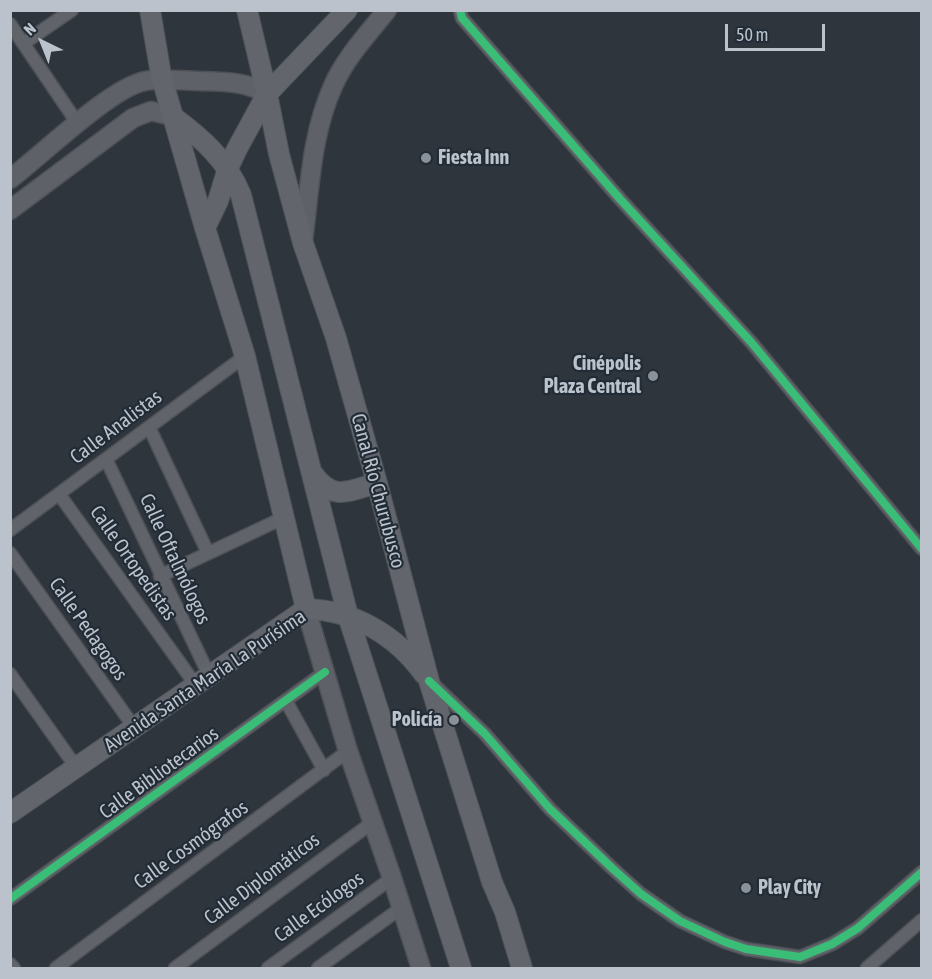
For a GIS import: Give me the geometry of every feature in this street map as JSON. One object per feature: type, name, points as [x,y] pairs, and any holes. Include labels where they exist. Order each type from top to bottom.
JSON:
[{"type":"main road","name":"Canal Río Churubusco","points":[[247,10],[279,154],[303,243],[336,338],[429,681],[492,882],[505,912],[522,969]]},
{"type":"main road","points":[[205,228],[218,201],[228,168],[267,94],[347,10]]},
{"type":"main road","points":[[149,16],[172,116],[245,356],[306,609]]},
{"type":"main road","points":[[172,116],[201,138],[228,168],[244,208],[348,616],[460,969]]},
{"type":"main road","points":[[310,469],[322,485],[336,492],[377,483]]},
{"type":"main road","name":"Avenida Santa María La Purísima","points":[[10,813],[306,609],[325,610],[348,616],[378,630],[406,652],[429,681]]},
{"type":"street","points":[[24,44],[72,10]]},
{"type":"street","points":[[303,243],[311,166],[322,116],[334,84],[360,44],[387,10]]},
{"type":"street","points":[[460,10],[462,18],[553,123],[751,342],[921,549]]},
{"type":"street","points":[[10,24],[78,124]]},
{"type":"street","points":[[12,173],[109,100],[129,87],[146,81],[242,83],[267,94]]},
{"type":"street","points":[[10,210],[133,118],[151,111],[172,116]]},
{"type":"street","name":"Calle Analistas","points":[[10,530],[245,356]]},
{"type":"street","points":[[149,427],[208,553]]},
{"type":"street","name":"Calle Oftalmólogos","points":[[106,459],[160,576],[202,680]]},
{"type":"street","name":"Calle Ortopedistas","points":[[59,494],[202,680]]},
{"type":"street","points":[[160,576],[283,518]]},
{"type":"street","name":"Calle Pedagogos","points":[[10,553],[134,727]]},
{"type":"street","points":[[306,609],[348,752],[392,878],[418,967]]},
{"type":"street","name":"Calle Bibliotecarios","points":[[10,899],[326,672]]},
{"type":"street","points":[[10,674],[76,767]]},
{"type":"street","points":[[429,681],[485,734],[583,843],[641,894],[699,931],[746,949],[800,957],[832,944],[858,928],[921,872]]},
{"type":"street","points":[[286,701],[324,770]]},
{"type":"street","name":"Calle Cosmógrafos","points":[[56,969],[348,752]]},
{"type":"street","name":"Calle Diplomáticos","points":[[175,969],[373,822]]},
{"type":"street","name":"Calle Ecólogos","points":[[268,969],[392,878]]},
{"type":"street","points":[[318,969],[401,908]]},
{"type":"street","points":[[867,969],[921,920]]},
{"type":"street","points":[[10,964],[14,969]]},
{"type":"cycle path","points":[[460,10],[462,18],[620,199],[751,342],[922,549]]},
{"type":"cycle path","points":[[10,899],[325,672]]},
{"type":"cycle path","points":[[429,681],[485,734],[550,809],[641,894],[680,921],[725,942],[746,949],[800,957],[832,944],[858,928],[922,872]]},
{"type":"place","name":"Fiesta Inn","points":[[426,158]]},
{"type":"place","name":"Cinépolis Plaza Central","points":[[653,376]]},
{"type":"place","name":"Policía","points":[[454,720]]},
{"type":"place","name":"Play City","points":[[746,888]]}]
